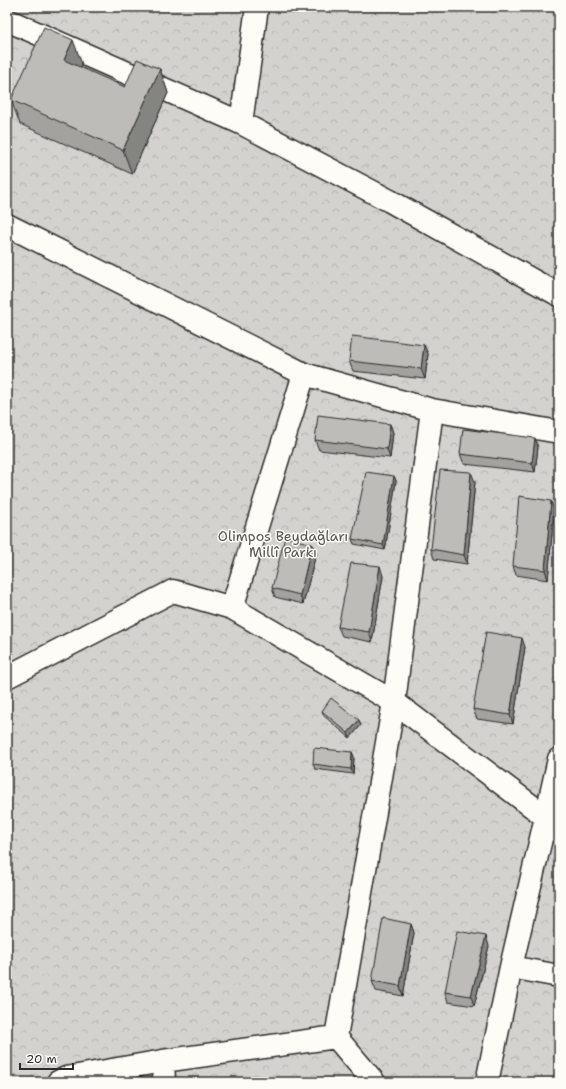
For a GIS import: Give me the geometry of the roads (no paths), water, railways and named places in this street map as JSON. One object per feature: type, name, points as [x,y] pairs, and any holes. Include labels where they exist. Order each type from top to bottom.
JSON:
[{"type":"street","points":[[241,123],[257,7]]},
{"type":"street","points":[[7,20],[168,93],[241,123],[390,201],[559,295]]},
{"type":"street","points":[[7,225],[304,374],[432,410],[559,432]]},
{"type":"street","points":[[232,608],[304,374]]},
{"type":"street","points":[[336,1037],[394,702],[432,410]]},
{"type":"street","points":[[7,677],[173,591],[232,608],[394,702],[552,824]]},
{"type":"street","points":[[487,1082],[511,967],[552,824],[559,759]]},
{"type":"street","points":[[511,967],[559,976]]},
{"type":"street","points":[[58,1082],[66,1078],[163,1071],[336,1037]]},
{"type":"street","points":[[336,1037],[374,1082]]},
{"type":"park label","name":"Olimpos Beydağları Millî Parkı","points":[[283,544]]}]
